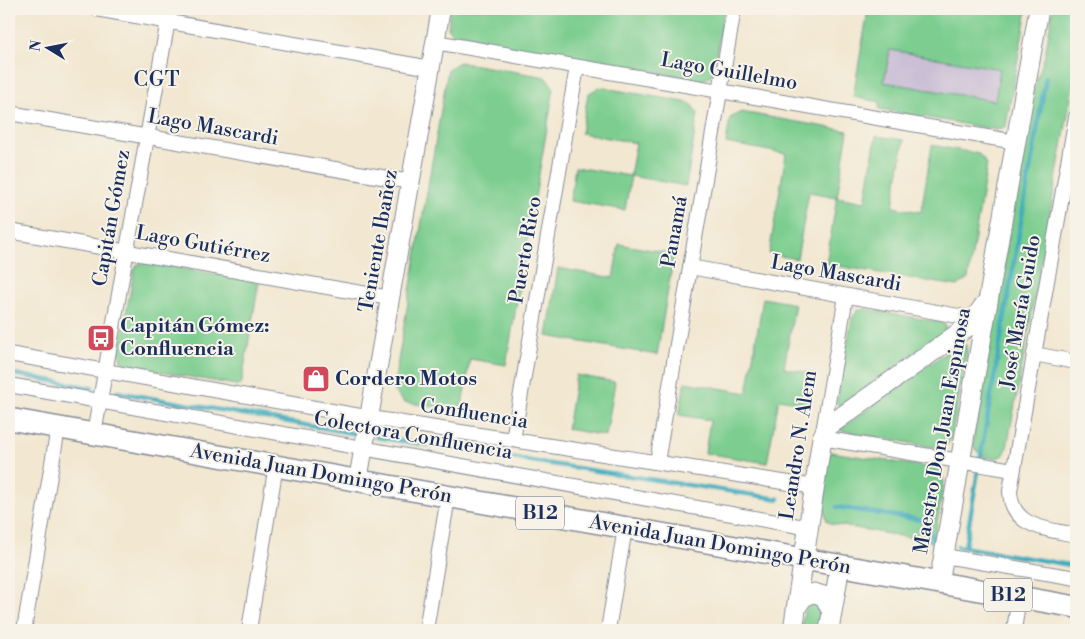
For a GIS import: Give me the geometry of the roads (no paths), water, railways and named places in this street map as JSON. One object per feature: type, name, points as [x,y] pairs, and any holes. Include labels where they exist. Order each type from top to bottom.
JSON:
[{"type":"main road","name":"Maestro Don Juan Espinosa","points":[[939,583],[966,462],[991,286],[1039,9]]},
{"type":"main road","name":"Maestro Don Juan Espinosa","points":[[822,438],[827,427],[834,421],[964,330],[976,319],[991,286]]},
{"type":"main road","name":"Avenida Juan Domingo Perón","points":[[9,419],[1076,607]]},
{"type":"main road","name":"Leandro N. Alem","points":[[793,630],[810,528],[822,438]]},
{"type":"main road","points":[[830,621],[840,566]]},
{"type":"main road","points":[[797,606],[804,596],[814,593],[824,596],[830,621]]},
{"type":"street","points":[[96,9],[168,15],[431,68]]},
{"type":"street","name":"Teniente Ibañez","points":[[358,480],[441,9]]},
{"type":"street","name":"Panamá","points":[[657,462],[734,9]]},
{"type":"street","name":"Capitán Gómez","points":[[94,434],[168,15]]},
{"type":"street","name":"Lago Guillelmo","points":[[435,42],[1016,142]]},
{"type":"street","name":"Puerto Rico","points":[[513,440],[578,66]]},
{"type":"street","name":"Lago Mascardi","points":[[9,113],[411,182]]},
{"type":"street","name":"José María Guido","points":[[1076,116],[1013,470],[1010,497],[1016,513],[1024,522],[1036,527],[1076,535]]},
{"type":"street","name":"Lago Gutiérrez","points":[[9,232],[390,298]]},
{"type":"street","name":"Lago Mascardi","points":[[690,267],[976,319]]},
{"type":"street","name":"Leandro N. Alem","points":[[822,438],[846,296]]},
{"type":"street","name":"Confluencia","points":[[9,354],[370,418],[815,487]]},
{"type":"street","points":[[1034,354],[1076,362]]},
{"type":"street","name":"Colectora Confluencia","points":[[9,385],[810,528]]},
{"type":"street","points":[[24,630],[58,428]]},
{"type":"street","points":[[822,438],[1013,470]]},
{"type":"street","points":[[249,630],[276,466]]},
{"type":"street","points":[[426,630],[448,497]]},
{"type":"street","points":[[608,630],[625,528]]},
{"type":"street","points":[[944,556],[1076,578]]},
{"type":"street","points":[[1014,630],[1019,597]]},
{"type":"waterway","points":[[965,547],[1046,77]]},
{"type":"waterway","points":[[9,373],[92,388]]},
{"type":"waterway","points":[[117,392],[357,434]]},
{"type":"waterway","points":[[376,437],[779,499]]},
{"type":"waterway","points":[[837,507],[921,520],[927,523],[934,542]]},
{"type":"waterway","points":[[957,546],[1076,566]]},
{"type":"place","name":"Capitán Gómez: Confluencia","points":[[101,338]]},
{"type":"place","name":"Cordero Motos","points":[[316,379]]},
{"type":"district","name":"CGT","points":[[157,80]]}]
